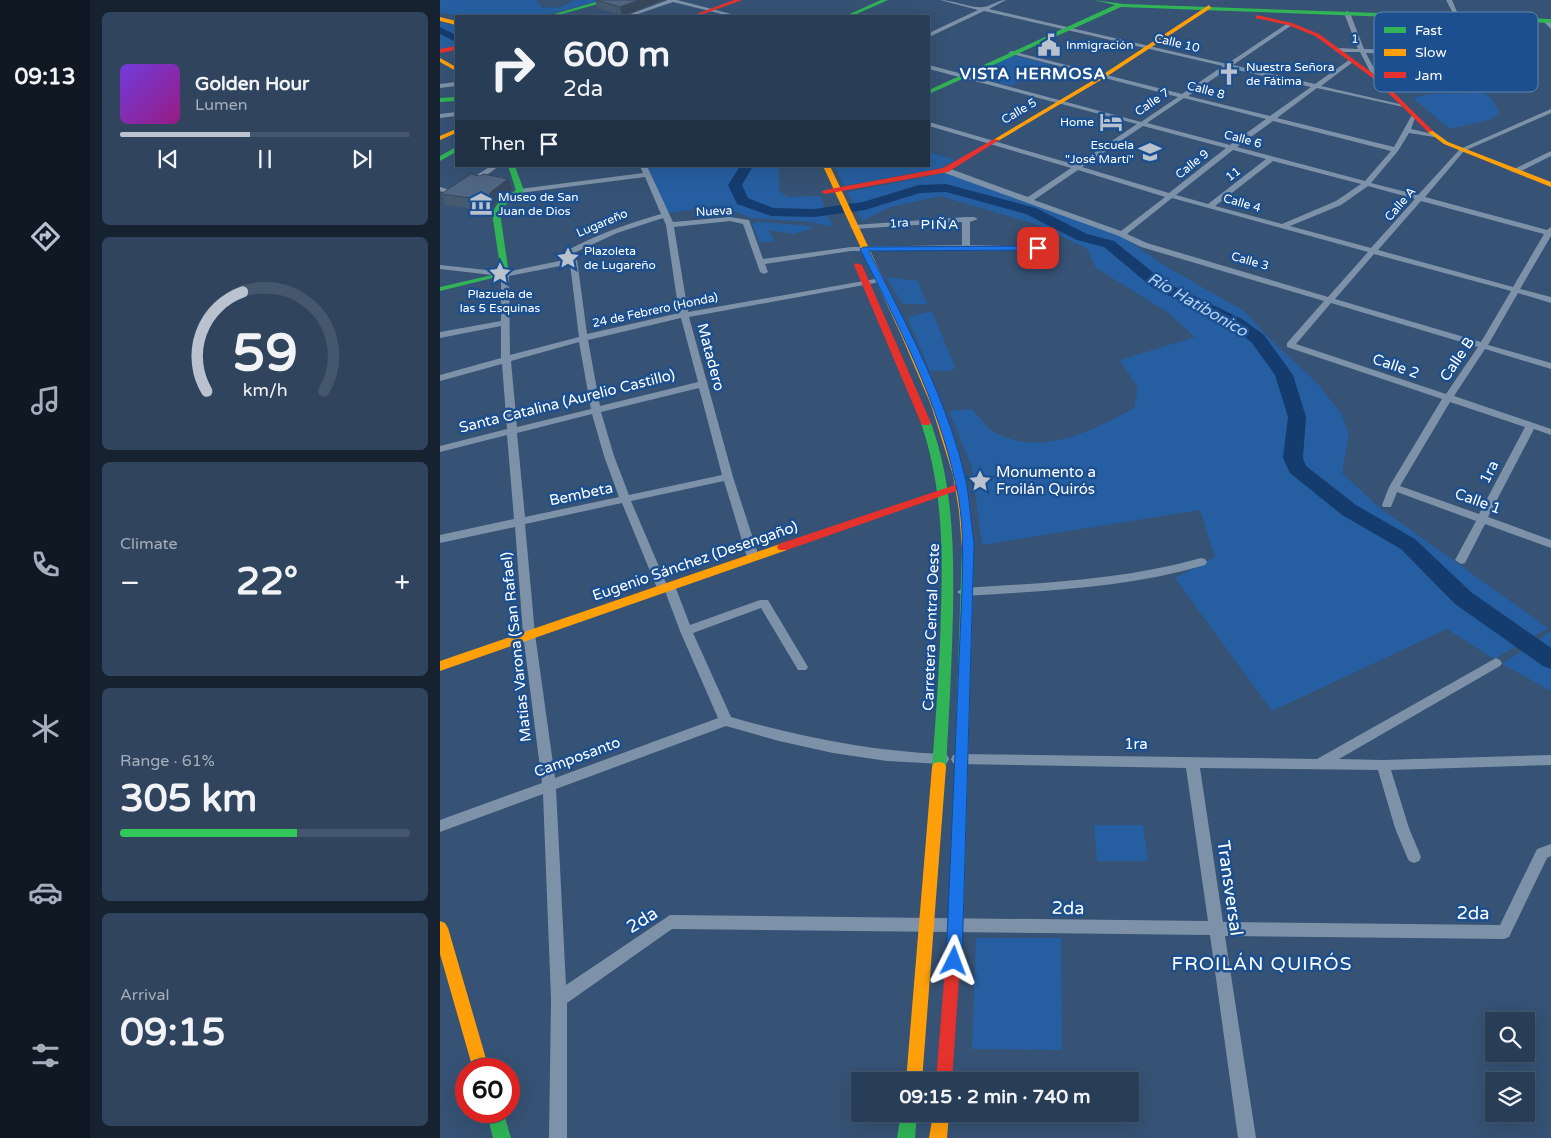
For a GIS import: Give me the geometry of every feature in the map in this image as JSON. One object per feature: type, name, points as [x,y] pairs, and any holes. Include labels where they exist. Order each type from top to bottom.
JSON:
[{"type":"main road","points":[[554,15],[609,0]]},
{"type":"main road","points":[[697,15],[739,0]]},
{"type":"main road","points":[[850,15],[885,0]]},
{"type":"main road","points":[[1097,0],[1147,5],[1209,7],[1305,6],[1347,13],[1374,14]]},
{"type":"main road","points":[[1134,0],[1147,5]]},
{"type":"main road","points":[[930,92],[1124,2]]},
{"type":"main road","points":[[1209,7],[1290,24],[1317,35],[1374,77]]},
{"type":"main road","name":"Calle 5","points":[[832,193],[945,170],[1104,76],[1209,7]]},
{"type":"main road","points":[[440,15],[455,18]]},
{"type":"main road","points":[[440,19],[455,23]]},
{"type":"main road","points":[[444,62],[455,49]]},
{"type":"main road","points":[[1390,92],[1434,135],[1462,150],[1551,185]]},
{"type":"main road","points":[[440,100],[455,99]]},
{"type":"main road","points":[[440,138],[455,131]]},
{"type":"main road","points":[[440,159],[455,151]]},
{"type":"main road","points":[[511,167],[520,191]]},
{"type":"main road","points":[[814,167],[853,225],[925,378],[945,428],[962,486],[968,543],[968,591],[956,925],[945,1072]]},
{"type":"main road","points":[[826,167],[837,219]]},
{"type":"main road","name":"Matías Varona (San Rafael)","points":[[505,274],[496,213],[501,205],[520,191]]},
{"type":"main road","name":"Carretera Central Oeste","points":[[843,234],[910,381],[930,436],[945,490],[949,541],[949,592],[940,759],[915,1072]]},
{"type":"main road","name":"Lugareño","points":[[440,289],[505,274]]},
{"type":"main road","points":[[910,381],[925,378]]},
{"type":"main road","name":"Eugenio Sánchez (Desengaño)","points":[[440,666],[945,490],[962,486]]},
{"type":"main road","points":[[440,928],[479,1058]]},
{"type":"main road","points":[[906,1138],[908,1122]]},
{"type":"main road","points":[[938,1138],[940,1122]]},
{"type":"main road","points":[[498,1123],[502,1138]]},
{"type":"street","points":[[631,15],[672,0],[732,15]]},
{"type":"street","name":"Calle 10","points":[[943,0],[1406,107]]},
{"type":"street","points":[[930,35],[1003,0]]},
{"type":"street","points":[[1449,0],[1455,12]]},
{"type":"street","points":[[1347,13],[1362,51],[1374,74]]},
{"type":"street","name":"Calle 7","points":[[1029,200],[1075,167],[1290,24]]},
{"type":"street","name":"1","points":[[1337,50],[1374,51]]},
{"type":"street","name":"Calle 8","points":[[1011,53],[1396,150]]},
{"type":"street","name":"Calle 9","points":[[1122,234],[1270,118],[1351,61]]},
{"type":"street","name":"Calle 6","points":[[930,67],[1364,185],[1550,232]]},
{"type":"street","points":[[440,86],[455,84]]},
{"type":"street","name":"Calle A","points":[[1290,345],[1462,150],[1551,111]]},
{"type":"street","points":[[440,116],[455,114]]},
{"type":"street","points":[[1282,227],[1346,199],[1364,185],[1396,150],[1409,131],[1414,116]]},
{"type":"street","name":"Calle 4","points":[[930,124],[1170,196],[1551,300]]},
{"type":"street","points":[[1409,131],[1434,135]]},
{"type":"street","points":[[1514,171],[1551,152]]},
{"type":"street","name":"11","points":[[1209,207],[1271,159]]},
{"type":"street","points":[[468,185],[495,167]]},
{"type":"street","name":"Matadero","points":[[643,167],[670,225],[684,315],[728,477],[753,557]]},
{"type":"street","name":"Calle 3","points":[[945,170],[1122,234],[1144,244],[1551,366]]},
{"type":"street","points":[[520,191],[647,175]]},
{"type":"street","points":[[440,189],[454,194]]},
{"type":"street","name":"Lugareño","points":[[505,274],[552,265],[573,256],[613,231],[666,215]]},
{"type":"street","name":"Nueva","points":[[670,225],[730,219],[746,222],[764,272]]},
{"type":"street","name":"1ra","points":[[853,225],[970,219],[966,248]]},
{"type":"street","name":"Calle B","points":[[1388,505],[1394,487],[1447,399],[1483,346],[1550,232]]},
{"type":"street","points":[[761,262],[850,249],[1054,249]]},
{"type":"street","points":[[573,256],[583,338],[596,410],[625,500],[726,721]]},
{"type":"street","points":[[440,267],[505,274]]},
{"type":"street","name":"Matías Varona (San Rafael)","points":[[505,274],[506,360],[529,634],[549,784],[559,999],[558,1138]]},
{"type":"street","name":"24 de Febrero (Honda)","points":[[440,378],[583,338],[684,315],[879,280]]},
{"type":"street","points":[[440,335],[506,322]]},
{"type":"street","name":"Calle 2","points":[[1290,345],[1447,399],[1551,432]]},
{"type":"street","name":"Santa Catalina (Aurelio Castillo)","points":[[440,449],[702,384]]},
{"type":"street","name":"1ra","points":[[1461,560],[1484,519],[1531,425]]},
{"type":"street","name":"Bembeta","points":[[440,539],[728,477]]},
{"type":"street","name":"Calle 1","points":[[1394,487],[1551,544]]},
{"type":"street","points":[[949,592],[1132,578],[1168,573],[1201,562]]},
{"type":"street","points":[[686,631],[764,603],[802,667]]},
{"type":"street","points":[[1320,763],[1496,664]]},
{"type":"street","name":"1ra","points":[[726,721],[762,732],[833,748],[872,754],[940,759],[1383,765],[1551,760]]},
{"type":"street","name":"Camposanto","points":[[440,826],[549,784],[726,721]]},
{"type":"street","name":"Transversal","points":[[1192,761],[1247,1138]]},
{"type":"street","points":[[1383,765],[1402,828],[1414,857]]},
{"type":"street","name":"2da","points":[[559,999],[670,922],[1504,932],[1542,854],[1551,850]]},
{"type":"shaded area","points":[[440,0],[536,0],[542,8],[561,7],[575,0],[603,0],[546,15],[455,16],[440,12]]},
{"type":"shaded area","points":[[440,22],[455,26],[455,46],[440,49]]},
{"type":"shaded area","points":[[1012,55],[1051,65],[1011,86],[970,76]]},
{"type":"shaded area","points":[[1484,93],[1491,98],[1499,112],[1492,119],[1450,129],[1413,98],[1430,94]]},
{"type":"shaded area","points":[[930,152],[955,160],[941,168],[844,186],[835,167],[930,167]]},
{"type":"shaded area","points":[[779,167],[779,191],[788,197],[820,196],[833,227],[811,222],[751,218],[719,205],[669,213],[647,168]]},
{"type":"shaded area","points":[[944,173],[1028,200],[1125,238],[1162,264],[1244,311],[1271,340],[1318,384],[1341,413],[1349,434],[1342,473],[1380,508],[1548,628],[1494,659],[1447,629],[1272,711],[1175,578],[1215,557],[1200,510],[982,545],[972,468],[949,411],[972,409],[993,431],[1013,440],[1049,442],[1066,438],[1101,425],[1134,408],[1138,388],[1120,360],[1195,337],[1167,312],[1096,268],[1087,249],[1038,225],[940,196],[891,207],[862,221],[847,192]]},
{"type":"shaded area","points":[[757,222],[812,226],[811,229],[793,234],[769,230],[774,241],[760,243],[752,224]]},
{"type":"shaded area","points":[[886,277],[918,281],[927,304],[903,304]]},
{"type":"shaded area","points":[[932,311],[955,367],[952,371],[930,371],[909,321],[909,317]]},
{"type":"shaded area","points":[[1551,631],[1551,691],[1502,664]]},
{"type":"shaded area","points":[[1094,825],[1143,825],[1148,861],[1097,861]]},
{"type":"shaded area","points":[[976,938],[1061,938],[1062,1050],[972,1049]]},
{"type":"building","points":[[596,0],[639,0],[620,7]]},
{"type":"building","points":[[471,174],[480,176],[484,174],[508,179],[492,191],[486,200],[441,194]]},
{"type":"waterway","name":"Río Hatibonico","points":[[440,30],[455,38]]},
{"type":"waterway","name":"Río Hatibonico","points":[[746,167],[735,185],[742,201],[771,212],[814,213],[865,206],[919,189],[946,188],[1031,211],[1082,237],[1109,244],[1159,285],[1236,322],[1258,339],[1284,375],[1297,417],[1293,458],[1297,469],[1349,510],[1408,544],[1463,598],[1551,660]]},
{"type":"traffic: fast","points":[[554,15],[609,0]]},
{"type":"traffic: fast","points":[[850,15],[885,0]]},
{"type":"traffic: fast","points":[[1097,0],[1120,5],[1374,14]]},
{"type":"traffic: fast","points":[[930,92],[1122,4]]},
{"type":"traffic: fast","points":[[1538,21],[1551,21]]},
{"type":"traffic: fast","points":[[440,100],[455,99]]},
{"type":"traffic: fast","points":[[440,159],[455,150]]},
{"type":"traffic: fast","points":[[440,289],[505,274],[496,213],[501,205],[520,191],[511,167]]},
{"type":"traffic: fast","points":[[926,423],[939,467],[946,512],[947,534],[946,644],[939,767]]},
{"type":"traffic: fast","points":[[957,905],[968,549]]},
{"type":"traffic: fast","points":[[906,1138],[908,1122]]},
{"type":"traffic: fast","points":[[498,1123],[502,1138]]},
{"type":"traffic: slow","points":[[996,140],[1104,76],[1209,7]]},
{"type":"traffic: slow","points":[[440,19],[455,23]]},
{"type":"traffic: slow","points":[[440,60],[455,68]]},
{"type":"traffic: slow","points":[[440,138],[455,131]]},
{"type":"traffic: slow","points":[[1430,131],[1446,143],[1551,185]]},
{"type":"traffic: slow","points":[[826,167],[907,337],[936,405],[958,475],[965,511],[968,549]]},
{"type":"traffic: slow","points":[[440,666],[783,547]]},
{"type":"traffic: slow","points":[[915,1072],[939,767]]},
{"type":"traffic: slow","points":[[440,928],[478,1058]]},
{"type":"traffic: slow","points":[[938,1138],[940,1122]]},
{"type":"traffic: jam","points":[[697,15],[739,0]]},
{"type":"traffic: jam","points":[[1257,17],[1290,24],[1317,35],[1374,77]]},
{"type":"traffic: jam","points":[[440,51],[455,48]]},
{"type":"traffic: jam","points":[[1390,92],[1430,131]]},
{"type":"traffic: jam","points":[[825,192],[945,170],[996,140]]},
{"type":"traffic: jam","points":[[858,265],[926,423]]},
{"type":"traffic: jam","points":[[783,547],[958,487]]},
{"type":"traffic: jam","points":[[945,1072],[957,905]]},
{"type":"place","name":"Inmigración","points":[[1049,45]]},
{"type":"place","name":"Nuestra Señora de Fátima","points":[[1229,74]]},
{"type":"place","name":"Home","points":[[1111,122]]},
{"type":"place","name":"Escuela \"José Martí\"","points":[[1150,152]]},
{"type":"place","name":"Museo de San Juan de Dios","points":[[481,204]]},
{"type":"place","name":"Plazoleta de Lugareño","points":[[568,258]]},
{"type":"place","name":"Plazuela de las 5 Esquinas","points":[[500,273]]},
{"type":"place","name":"Monumento a Froilán Quirós","points":[[980,481]]},
{"type":"district","name":"VISTA HERMOSA","points":[[1033,73]]},
{"type":"district","name":"PIÑA","points":[[940,224]]},
{"type":"district","name":"FROILÁN QUIRÓS","points":[[1262,963]]},
{"type":"route","points":[[954,961],[968,591],[968,543],[962,486],[945,428],[925,378],[896,312],[864,249],[1038,248]]}]
